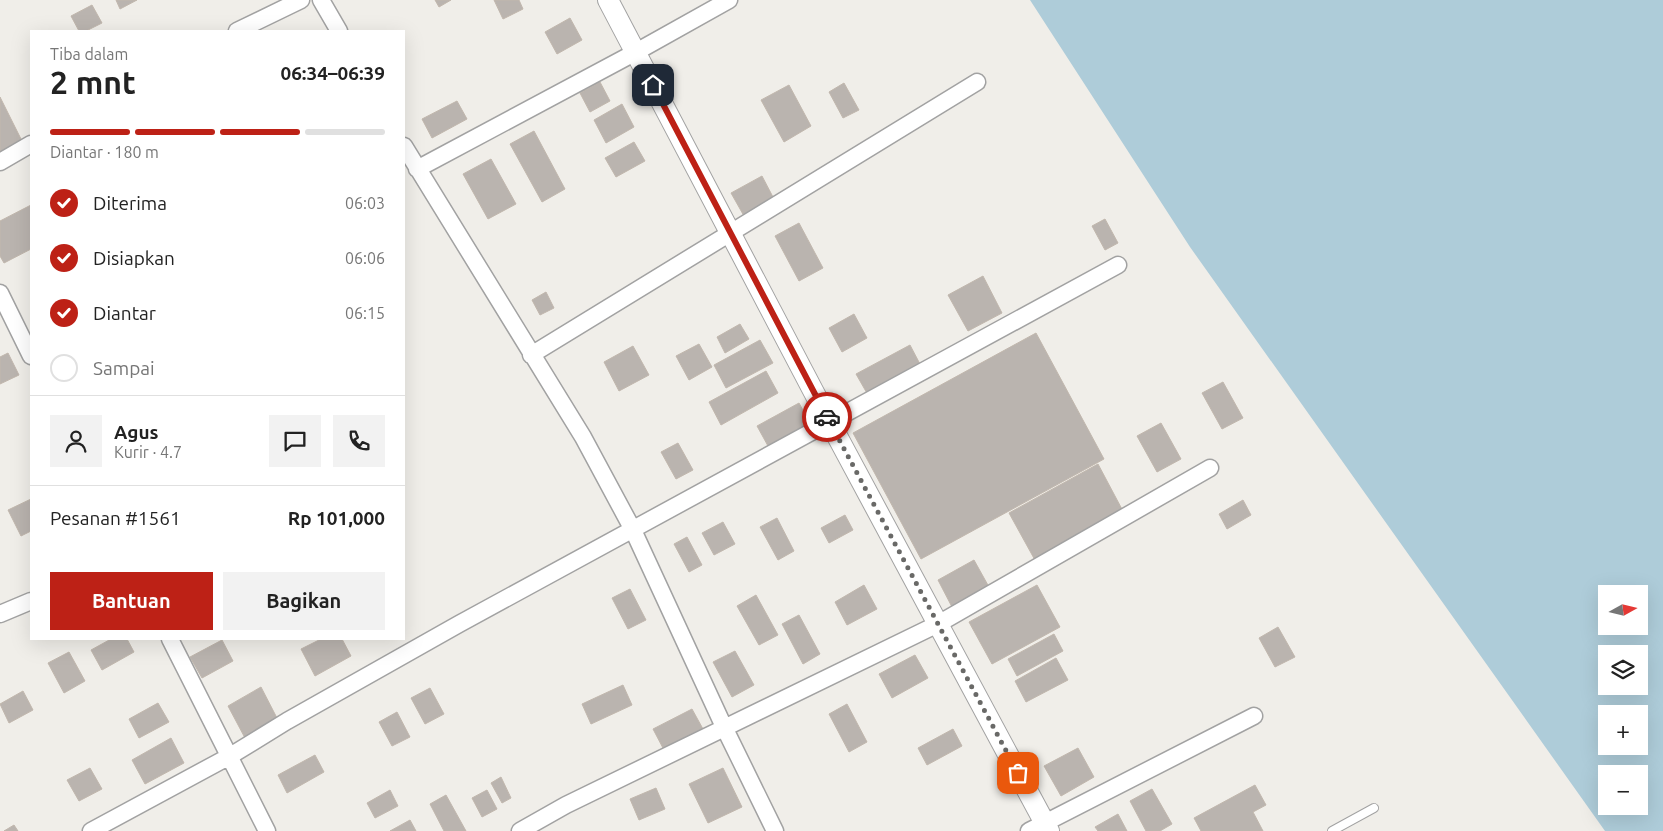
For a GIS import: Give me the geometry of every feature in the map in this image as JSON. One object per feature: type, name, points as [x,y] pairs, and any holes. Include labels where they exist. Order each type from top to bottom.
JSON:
[{"type":"street","points":[[239,30],[301,0]]},
{"type":"street","points":[[321,0],[338,30]]},
{"type":"street","points":[[608,0],[938,624],[1041,828],[1254,716]]},
{"type":"street","points":[[417,169],[729,0]]},
{"type":"street","points":[[531,355],[977,82]]},
{"type":"street","points":[[0,162],[30,145]]},
{"type":"street","points":[[405,148],[583,437],[633,530],[724,728],[775,831]]},
{"type":"street","points":[[91,831],[230,756],[287,721],[459,624],[755,464],[829,420],[1118,264]]},
{"type":"street","points":[[0,293],[30,354]]},
{"type":"street","points":[[520,831],[566,805],[938,624],[1210,468]]},
{"type":"street","points":[[0,614],[30,601]]},
{"type":"street","points":[[171,640],[267,831]]},
{"type":"lane","points":[[1332,831],[1374,808]]},
{"type":"water","points":[[1030,0],[1663,0],[1663,831],[1605,831],[1190,247]]},
{"type":"building","points":[[116,0],[137,0],[120,9]]},
{"type":"building","points":[[435,0],[451,0],[439,7]]},
{"type":"building","points":[[494,0],[519,0],[523,9],[503,19]]},
{"type":"building","points":[[92,5],[102,23],[88,30],[78,30],[71,16]]},
{"type":"building","points":[[570,18],[582,40],[557,54],[545,32]]},
{"type":"building","points":[[600,82],[610,101],[590,112],[580,93]]},
{"type":"building","points":[[844,83],[859,110],[843,118],[829,92]]},
{"type":"building","points":[[789,85],[811,126],[784,142],[761,100]]},
{"type":"building","points":[[0,97],[24,145],[0,157]]},
{"type":"building","points":[[457,101],[467,119],[432,138],[422,119]]},
{"type":"building","points":[[622,104],[634,127],[606,143],[594,120]]},
{"type":"building","points":[[534,131],[565,189],[542,202],[510,144]]},
{"type":"building","points":[[634,142],[645,161],[616,177],[605,158]]},
{"type":"building","points":[[491,159],[516,204],[488,219],[463,174]]},
{"type":"building","points":[[762,176],[774,199],[744,216],[731,193]]},
{"type":"building","points":[[30,206],[30,250],[4,263],[0,256],[0,221]]},
{"type":"building","points":[[1105,219],[1118,243],[1105,250],[1092,226]]},
{"type":"building","points":[[799,223],[823,268],[799,281],[775,236]]},
{"type":"building","points":[[983,276],[1002,313],[968,331],[948,295]]},
{"type":"building","points":[[546,292],[554,308],[540,315],[532,300]]},
{"type":"building","points":[[854,314],[867,338],[842,352],[829,328]]},
{"type":"building","points":[[740,324],[749,339],[725,353],[717,337]]},
{"type":"building","points":[[1036,333],[1104,459],[921,559],[853,433]]},
{"type":"building","points":[[760,340],[773,363],[726,388],[714,365]]},
{"type":"building","points":[[699,344],[712,367],[689,380],[676,356]]},
{"type":"building","points":[[910,345],[921,366],[868,395],[856,374]]},
{"type":"building","points":[[633,346],[649,375],[619,391],[604,362]]},
{"type":"building","points":[[8,353],[19,375],[0,384],[0,357]]},
{"type":"building","points":[[766,371],[778,393],[721,425],[709,402]]},
{"type":"building","points":[[1223,382],[1243,418],[1222,429],[1202,393]]},
{"type":"building","points":[[799,403],[810,423],[768,446],[757,426]]},
{"type":"building","points":[[1161,423],[1181,459],[1157,472],[1137,436]]},
{"type":"building","points":[[678,443],[693,470],[676,479],[661,452]]},
{"type":"building","points":[[1098,464],[1124,513],[1036,562],[1009,513]]},
{"type":"building","points":[[30,499],[30,532],[21,536],[8,510]]},
{"type":"building","points":[[1243,500],[1251,515],[1227,529],[1219,514]]},
{"type":"building","points":[[845,515],[853,530],[829,543],[821,528]]},
{"type":"building","points":[[777,518],[794,551],[778,560],[760,527]]},
{"type":"building","points":[[723,522],[735,544],[714,555],[702,533]]},
{"type":"building","points":[[687,537],[702,565],[689,572],[674,544]]},
{"type":"building","points":[[974,560],[989,587],[952,607],[938,580]]},
{"type":"building","points":[[864,585],[877,609],[847,625],[835,602]]},
{"type":"building","points":[[1037,585],[1060,627],[992,664],[969,622]]},
{"type":"building","points":[[630,589],[646,620],[628,629],[612,598]]},
{"type":"building","points":[[756,595],[778,635],[759,645],[737,606]]},
{"type":"building","points":[[799,615],[820,654],[803,664],[782,624]]},
{"type":"building","points":[[1278,627],[1295,657],[1275,667],[1259,638]]},
{"type":"building","points":[[1054,634],[1063,651],[1017,676],[1008,659]]},
{"type":"building","points":[[109,640],[128,640],[134,652],[102,670],[91,650]]},
{"type":"building","points":[[222,640],[233,661],[202,678],[190,657]]},
{"type":"building","points":[[319,640],[343,640],[351,656],[315,676],[301,649]]},
{"type":"building","points":[[735,651],[754,685],[732,697],[713,662]]},
{"type":"building","points":[[69,652],[85,681],[64,693],[48,663]]},
{"type":"building","points":[[915,655],[928,678],[892,698],[879,674]]},
{"type":"building","points":[[1056,658],[1068,680],[1026,702],[1015,681]]},
{"type":"building","points":[[623,685],[632,705],[591,724],[582,704]]},
{"type":"building","points":[[261,687],[278,720],[245,738],[228,706]]},
{"type":"building","points":[[430,688],[444,714],[425,724],[411,698]]},
{"type":"building","points":[[23,691],[33,710],[9,723],[0,704]]},
{"type":"building","points":[[158,703],[169,722],[139,738],[129,719]]},
{"type":"building","points":[[847,704],[867,742],[849,752],[829,714]]},
{"type":"building","points":[[692,709],[703,729],[664,750],[653,729]]},
{"type":"building","points":[[397,712],[410,737],[392,746],[379,722]]},
{"type":"building","points":[[953,729],[962,746],[927,765],[918,748]]},
{"type":"building","points":[[171,738],[184,763],[145,784],[132,760]]},
{"type":"building","points":[[1078,748],[1094,777],[1061,796],[1044,766]]},
{"type":"building","points":[[315,755],[324,772],[287,793],[278,775]]},
{"type":"building","points":[[90,768],[102,789],[79,801],[67,780]]},
{"type":"building","points":[[723,768],[742,807],[708,823],[689,784]]},
{"type":"building","points":[[501,777],[511,798],[502,803],[491,783]]},
{"type":"building","points":[[1255,785],[1266,805],[1253,812],[1263,831],[1201,831],[1194,818]]},
{"type":"building","points":[[656,788],[665,809],[639,820],[630,799]]},
{"type":"building","points":[[1152,789],[1172,824],[1160,831],[1146,831],[1130,801]]},
{"type":"building","points":[[390,790],[398,806],[375,818],[367,803]]},
{"type":"building","points":[[487,790],[497,809],[482,817],[472,798]]},
{"type":"building","points":[[446,795],[466,831],[444,831],[430,804]]},
{"type":"building","points":[[1118,814],[1127,831],[1098,831],[1095,827]]},
{"type":"building","points":[[410,820],[416,831],[390,831]]},
{"type":"building","points":[[14,825],[18,831],[4,831]]},
{"type":"way so far","points":[[827,417],[1018,773]]},
{"type":"route","points":[[653,85],[827,417]]}]
